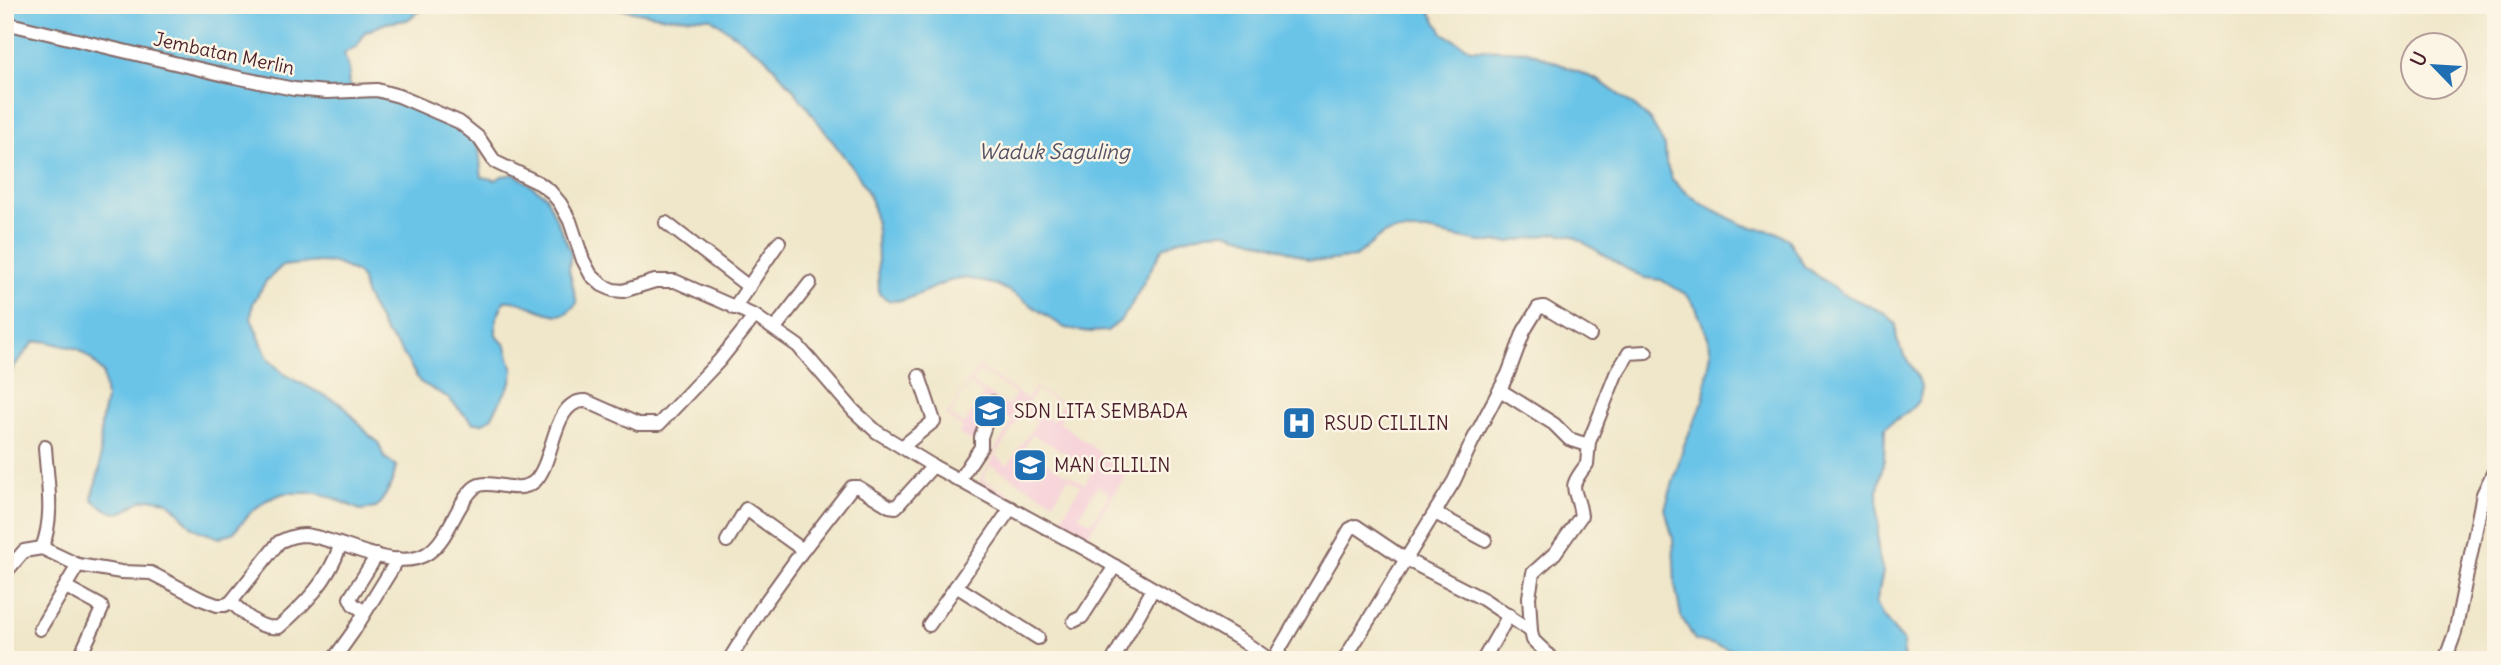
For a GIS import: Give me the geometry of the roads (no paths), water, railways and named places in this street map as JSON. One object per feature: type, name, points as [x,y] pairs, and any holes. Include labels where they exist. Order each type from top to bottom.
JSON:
[{"type":"street","name":"Jembatan Merlin","points":[[5,23],[294,89],[327,92],[377,90],[399,96],[459,122],[479,138],[495,162],[539,183],[560,203],[591,275],[608,289],[623,291],[655,281],[675,281],[755,316],[775,328],[810,357],[864,422],[933,466],[1115,566],[1272,660]]},
{"type":"street","points":[[666,223],[749,287]]},
{"type":"street","points":[[734,308],[779,242]]},
{"type":"street","points":[[775,328],[810,284]]},
{"type":"street","points":[[1344,660],[1454,481],[1500,390],[1524,331],[1540,307],[1590,335]]},
{"type":"street","points":[[5,573],[24,551],[41,548],[78,565],[121,572],[148,572],[217,605],[231,602],[279,542],[301,535],[398,559],[429,553],[472,489],[478,486],[517,488],[531,484],[538,478],[562,418],[571,404],[586,401],[638,424],[659,424],[719,361],[755,316]]},
{"type":"street","points":[[1554,660],[1533,640],[1529,597],[1533,573],[1555,553],[1581,516],[1574,482],[1579,471],[1587,464],[1588,445],[1616,374],[1627,356],[1634,351],[1646,352]]},
{"type":"street","points":[[902,447],[934,421],[919,376]]},
{"type":"street","points":[[1500,390],[1554,424],[1569,439],[1588,445]]},
{"type":"street","points":[[958,480],[981,447],[981,437],[993,402]]},
{"type":"street","points":[[41,548],[49,529],[50,512],[45,447]]},
{"type":"street","points":[[729,660],[762,607],[852,487],[858,486],[889,506],[896,507],[933,466]]},
{"type":"street","points":[[2445,660],[2455,633],[2483,494],[2496,467]]},
{"type":"street","points":[[929,625],[1011,508]]},
{"type":"street","points":[[727,541],[744,510],[748,509],[803,550]]},
{"type":"street","points":[[1435,513],[1485,540]]},
{"type":"street","points":[[1272,660],[1353,526],[1405,559],[1509,615],[1531,631]]},
{"type":"street","points":[[231,602],[259,625],[270,629],[279,627],[326,578],[334,566],[340,546]]},
{"type":"street","points":[[365,612],[353,604],[350,598],[377,555]]},
{"type":"street","points":[[333,660],[398,559]]},
{"type":"street","points":[[40,629],[78,565]]},
{"type":"street","points":[[1074,621],[1082,617],[1115,566]]},
{"type":"street","points":[[956,586],[1038,638]]},
{"type":"street","points":[[66,587],[102,608],[80,656]]},
{"type":"street","points":[[1113,660],[1153,589]]},
{"type":"street","points":[[1483,660],[1509,615]]},
{"type":"water","points":[[5,5],[429,5],[407,20],[386,23],[365,32],[357,46],[344,53],[350,74],[350,87],[419,108],[453,122],[477,145],[482,177],[496,180],[515,174],[546,196],[571,252],[569,270],[577,303],[564,314],[558,315],[519,302],[504,301],[496,319],[496,335],[506,346],[513,371],[511,382],[491,418],[483,423],[473,423],[447,397],[420,382],[400,349],[385,332],[357,273],[335,263],[282,266],[266,281],[253,303],[251,318],[268,359],[285,375],[343,405],[378,442],[384,457],[396,466],[391,483],[380,503],[376,508],[360,510],[317,493],[284,493],[267,500],[252,511],[234,532],[220,538],[194,528],[172,505],[160,500],[143,501],[120,513],[105,508],[93,500],[92,496],[100,468],[101,424],[106,399],[103,373],[77,349],[44,341],[34,342],[14,366],[5,384]]},
{"type":"water","name":"Waduk Saguling","points":[[599,5],[1426,5],[1443,33],[1471,49],[1528,51],[1598,80],[1650,120],[1665,146],[1666,163],[1672,179],[1683,190],[1702,204],[1743,225],[1776,232],[1788,239],[1804,266],[1843,294],[1885,313],[1896,324],[1897,340],[1916,374],[1921,391],[1919,400],[1912,408],[1885,428],[1884,459],[1878,490],[1878,553],[1883,572],[1876,603],[1883,617],[1903,640],[1904,660],[1789,660],[1788,657],[1741,652],[1695,640],[1681,616],[1675,585],[1673,539],[1665,509],[1684,445],[1703,401],[1711,352],[1696,308],[1687,295],[1661,280],[1645,278],[1573,236],[1557,233],[1510,242],[1479,242],[1427,231],[1396,231],[1383,234],[1355,257],[1325,261],[1308,259],[1226,232],[1207,233],[1176,241],[1162,249],[1129,309],[1120,321],[1107,331],[1090,332],[1065,328],[1013,293],[997,285],[966,278],[949,281],[905,300],[890,301],[879,294],[877,231],[872,201],[858,175],[793,89],[764,56],[711,18],[665,17]]},
{"type":"place","name":"SDN LITA SEMBADA","points":[[990,411]]},
{"type":"place","name":"RSUD CILILIN","points":[[1299,423]]},
{"type":"place","name":"MAN CILILIN","points":[[1030,465]]}]
